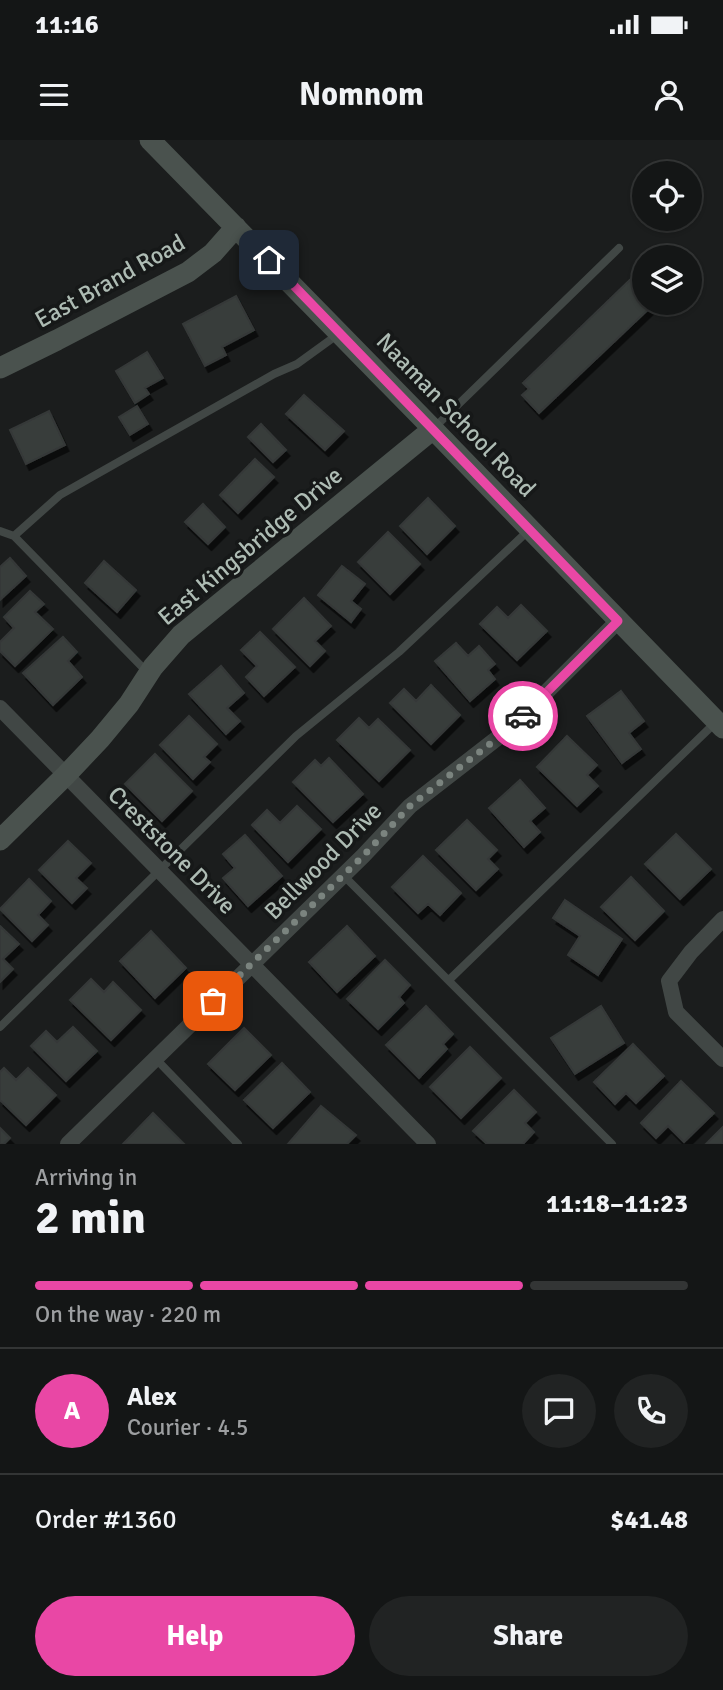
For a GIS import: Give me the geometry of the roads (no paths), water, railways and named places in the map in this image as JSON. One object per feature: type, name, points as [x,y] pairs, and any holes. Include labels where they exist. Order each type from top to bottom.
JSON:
[{"type":"street","name":"Naaman School Road","points":[[150,140],[720,725]]},
{"type":"street","name":"East Brand Road","points":[[0,368],[188,272],[213,253],[236,227]]},
{"type":"street","name":"East Kingsbridge Drive","points":[[0,840],[66,775],[130,704],[149,674],[181,635],[433,429]]},
{"type":"street","name":"Bellwood Drive","points":[[68,1144],[410,806],[509,729],[618,621]]},
{"type":"street","name":"Creststone Drive","points":[[0,708],[428,1144]]},
{"type":"street","points":[[723,919],[691,952],[669,981],[676,1012],[723,1059]]},
{"type":"lane","points":[[433,429],[619,248]]},
{"type":"lane","points":[[14,536],[60,495],[274,374],[297,364],[340,333]]},
{"type":"lane","points":[[0,1027],[296,736],[399,652],[530,529]]},
{"type":"lane","points":[[0,531],[14,536],[149,674]]},
{"type":"lane","points":[[449,980],[720,725]]},
{"type":"lane","points":[[343,875],[612,1144]]},
{"type":"lane","points":[[155,1058],[238,1144]]}]
